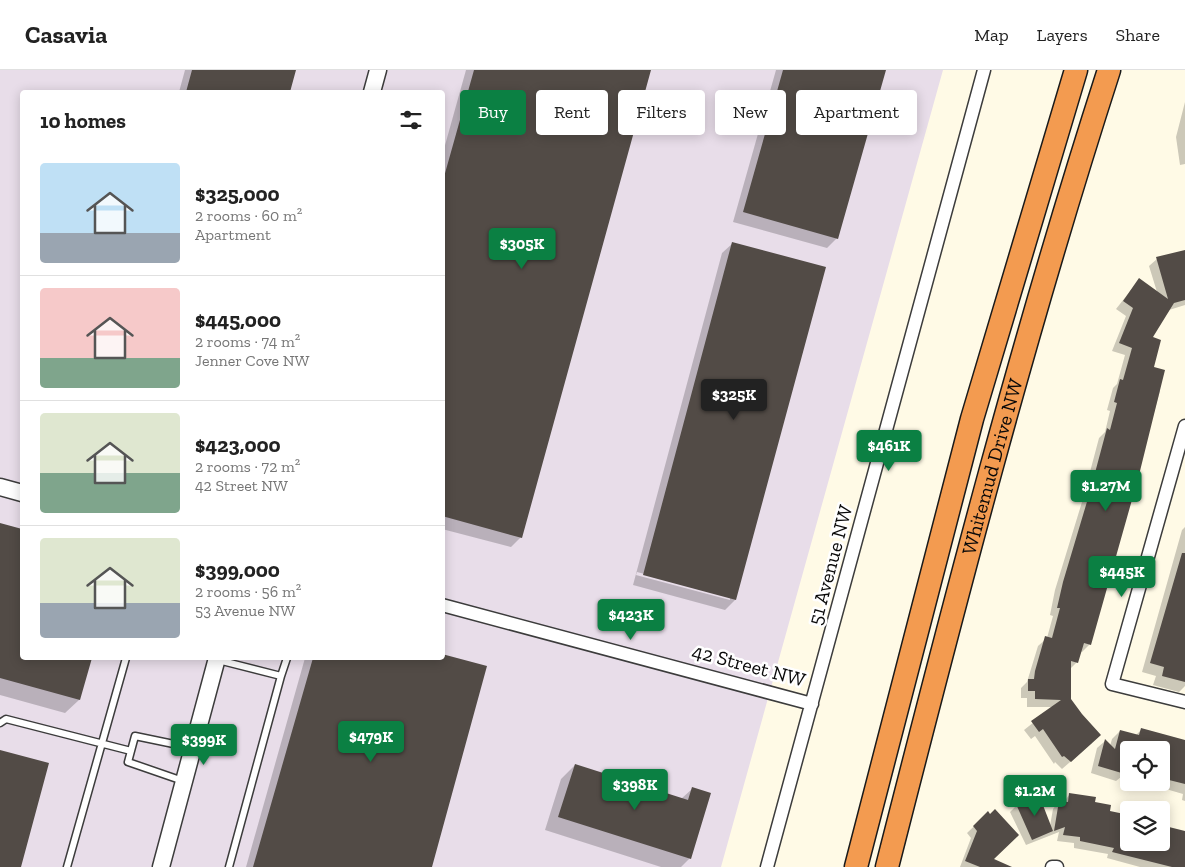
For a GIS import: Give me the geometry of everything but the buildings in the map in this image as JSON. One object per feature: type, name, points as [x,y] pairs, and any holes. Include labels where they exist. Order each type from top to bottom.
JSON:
[{"type":"highway","name":"Whitemud Drive NW","points":[[856,867],[972,419],[1076,70]]},
{"type":"highway","name":"Whitemud Drive NW","points":[[887,867],[1001,430],[1084,148],[1109,70]]},
{"type":"highway","points":[[1084,148],[1118,70]]},
{"type":"street","points":[[373,90],[378,70]]},
{"type":"street","name":"51 Avenue NW","points":[[767,867],[984,70]]},
{"type":"street","points":[[1185,426],[1112,684],[1185,702]]},
{"type":"street","points":[[0,487],[20,492]]},
{"type":"street","name":"42 Street NW","points":[[445,606],[812,704]]},
{"type":"street","points":[[161,867],[217,660]]},
{"type":"street","points":[[1052,867],[1057,867]]},
{"type":"lane","points":[[67,867],[100,743],[125,660]]},
{"type":"lane","points":[[221,660],[281,676]]},
{"type":"lane","points":[[229,867],[285,660]]},
{"type":"lane","points":[[0,724],[6,719],[131,751]]},
{"type":"lane","points":[[184,781],[128,762],[135,736],[193,748]]},
{"type":"shaded area","points":[[0,70],[943,70],[721,867],[0,867]]}]
